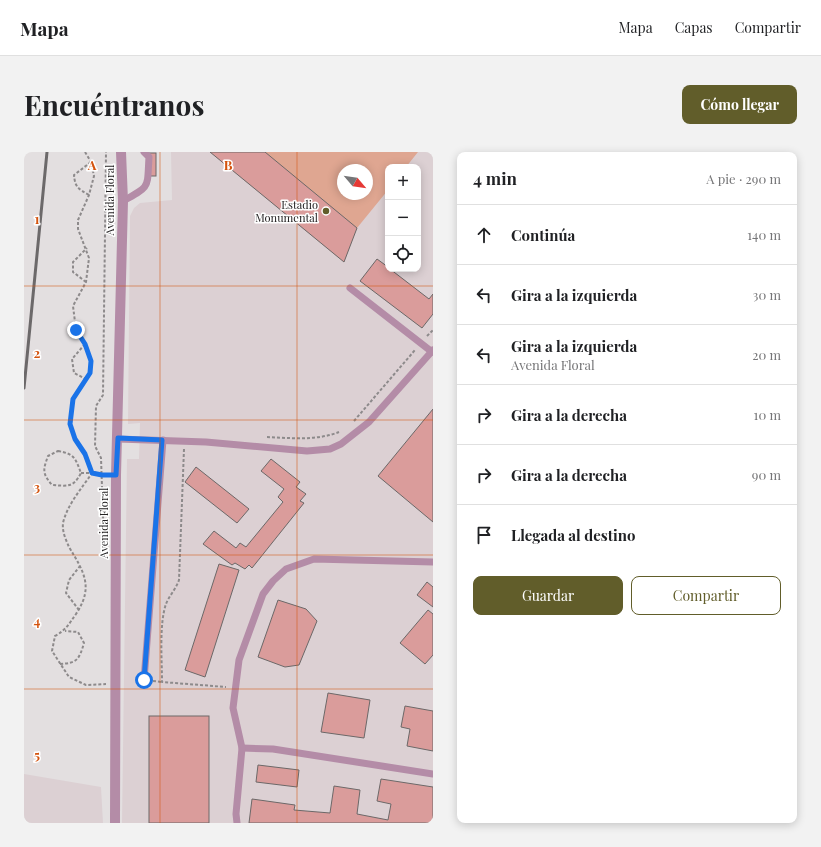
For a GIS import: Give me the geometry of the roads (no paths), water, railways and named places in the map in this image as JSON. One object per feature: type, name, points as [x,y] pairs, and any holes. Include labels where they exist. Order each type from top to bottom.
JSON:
[{"type":"street","name":"Avenida Floral","points":[[115,823],[116,475],[123,202],[121,152]]},
{"type":"lane","points":[[123,202],[141,192],[148,182],[149,157],[144,152]]},
{"type":"lane","points":[[118,438],[184,441],[307,451],[330,449],[341,444],[369,422],[432,351],[350,288]]},
{"type":"lane","points":[[144,680],[162,440]]},
{"type":"lane","points":[[237,823],[236,814],[242,748],[233,708],[239,660],[263,594],[273,580],[286,569],[314,559],[433,562]]},
{"type":"lane","points":[[242,748],[273,749],[433,774]]},
{"type":"railway","points":[[24,388],[47,152]]},
{"type":"place","name":"Estadio Monumental","points":[[326,211]]}]
